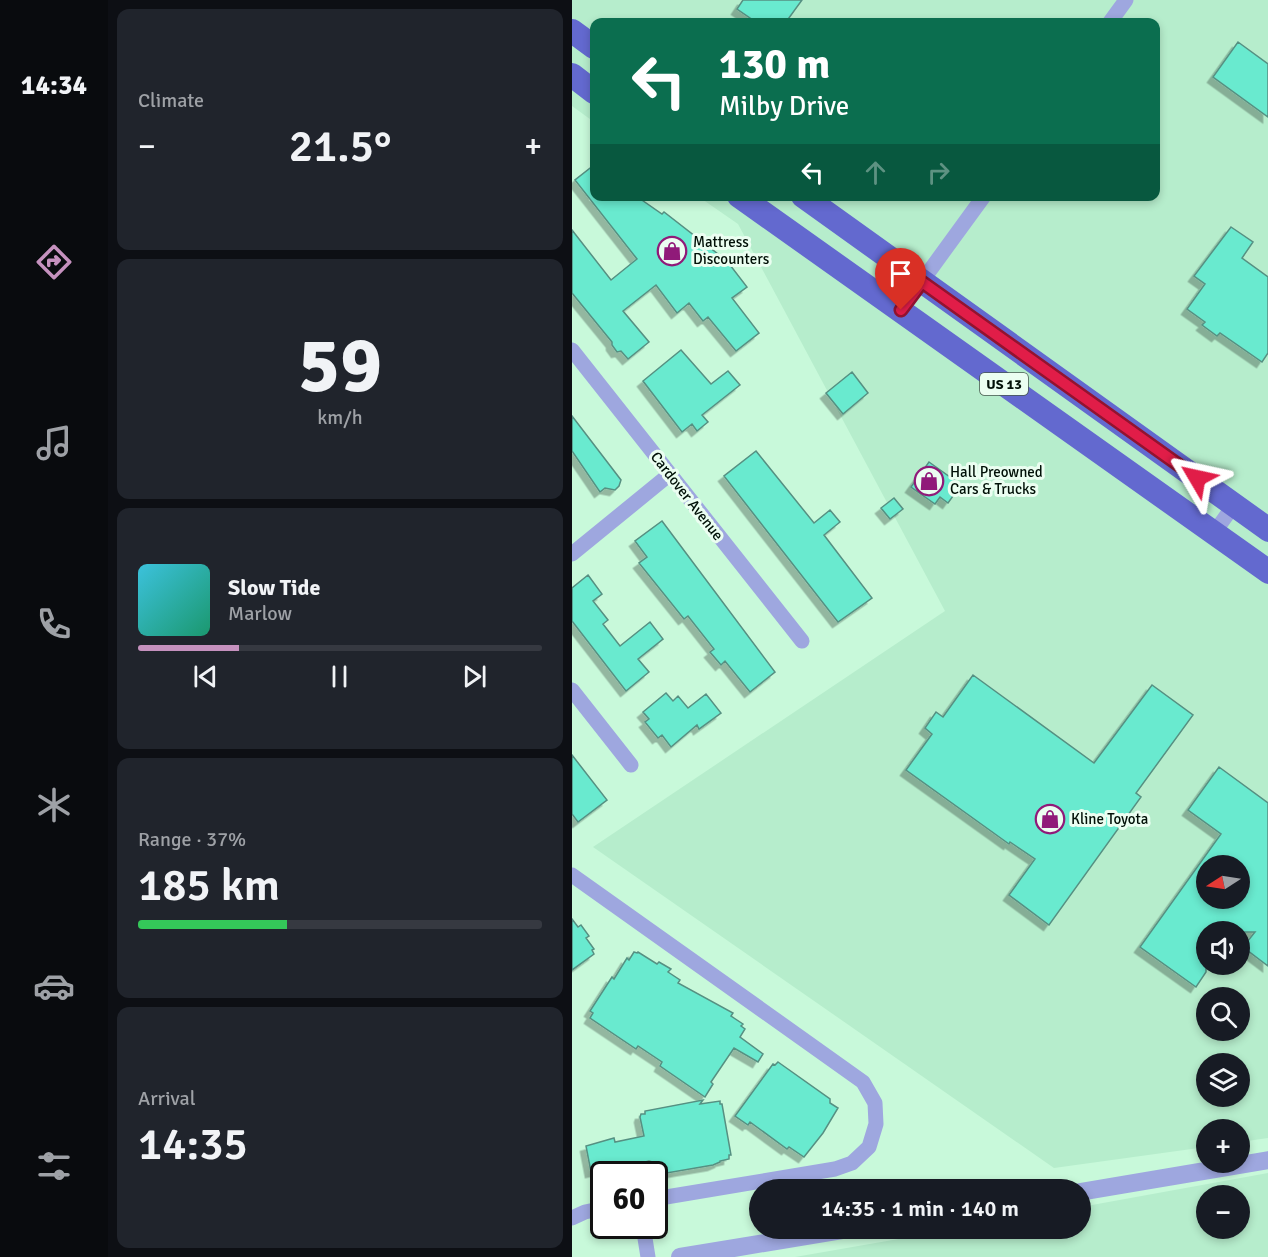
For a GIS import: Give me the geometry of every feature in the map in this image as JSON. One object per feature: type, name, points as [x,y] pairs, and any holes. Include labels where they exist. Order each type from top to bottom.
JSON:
[{"type":"main road","points":[[572,31],[590,44]]},
{"type":"main road","points":[[572,75],[590,89]]},
{"type":"main road","name":"US 13","points":[[746,201],[1268,572]]},
{"type":"main road","name":"US 13","points":[[810,201],[1268,530]]},
{"type":"street","points":[[1113,18],[1126,0]]},
{"type":"street","points":[[901,310],[980,201]]},
{"type":"street","name":"Cardover Avenue","points":[[572,350],[802,641]]},
{"type":"street","points":[[572,554],[670,474]]},
{"type":"street","points":[[1214,533],[1234,505]]},
{"type":"street","points":[[572,690],[631,765]]},
{"type":"street","points":[[572,875],[863,1082],[875,1103],[876,1124],[869,1147],[851,1163],[835,1168],[668,1197]]},
{"type":"street","points":[[1091,1190],[1268,1160]]},
{"type":"street","points":[[572,1218],[590,1211]]},
{"type":"street","points":[[645,1239],[648,1257]]},
{"type":"street","points":[[680,1257],[788,1239]]},
{"type":"shaded area","points":[[572,0],[1268,0],[1268,1138],[1250,1141],[1250,1119],[1196,1119],[1196,1148],[1054,1168],[593,847],[945,611],[738,224],[705,201],[1160,201],[1160,18],[590,18],[590,119],[572,106]]},
{"type":"shaded area","points":[[1268,1173],[1268,1257],[795,1257],[898,1239],[1091,1239],[1091,1205],[1196,1186],[1196,1239],[1250,1239],[1250,1185],[1202,1185]]},
{"type":"building","points":[[743,0],[802,0],[789,18],[750,18],[737,9]]},
{"type":"building","points":[[1238,42],[1268,64],[1268,117],[1213,77]]},
{"type":"building","points":[[590,168],[590,199],[575,180]]},
{"type":"building","points":[[591,201],[643,201],[662,214],[664,212],[727,261],[747,287],[732,298],[759,333],[736,351],[708,317],[703,321],[689,303],[677,313],[656,285],[623,311],[649,342],[628,359],[621,351],[617,352],[612,342],[572,293],[572,230],[611,280],[637,259]]},
{"type":"building","points":[[1231,227],[1253,242],[1242,258],[1268,277],[1268,353],[1262,362],[1220,333],[1217,336],[1202,325],[1205,322],[1187,309],[1205,284],[1194,276]]},
{"type":"building","points":[[681,350],[711,384],[728,371],[740,385],[702,415],[708,422],[697,431],[692,424],[682,432],[643,381]]},
{"type":"building","points":[[852,372],[868,393],[843,414],[826,393]]},
{"type":"building","points":[[572,416],[621,480],[615,490],[605,488],[600,492],[572,451]]},
{"type":"building","points":[[756,451],[814,523],[830,510],[840,522],[824,535],[872,598],[838,622],[724,476]]},
{"type":"building","name":"Hall Preowned Cars & Trucks","points":[[929,462],[961,485],[948,503],[940,497],[935,504],[911,487]]},
{"type":"building","points":[[894,498],[903,509],[890,519],[881,508]]},
{"type":"building","points":[[662,521],[775,672],[750,692],[725,661],[721,665],[710,652],[714,649],[688,616],[684,619],[639,563],[647,557],[635,541]]},
{"type":"building","points":[[588,575],[602,594],[593,601],[608,620],[603,624],[620,646],[650,622],[663,639],[638,659],[649,672],[626,691],[572,621],[572,588]]},
{"type":"building","name":"Kline Toyota","points":[[973,675],[1094,763],[1152,685],[1193,715],[1136,793],[1141,797],[1049,925],[1009,895],[1035,859],[1010,842],[1009,844],[906,770],[932,734],[925,728],[936,712],[943,717]]},
{"type":"building","points":[[666,693],[673,701],[678,696],[688,708],[706,694],[721,713],[699,729],[697,725],[671,747],[662,735],[658,738],[645,722],[649,719],[643,712]]},
{"type":"building","points":[[572,755],[607,800],[578,822],[572,814]]},
{"type":"building","points":[[1219,767],[1268,803],[1268,966],[1250,952],[1250,938],[1255,932],[1250,932],[1250,921],[1196,921],[1196,975],[1204,975],[1196,987],[1140,947],[1196,869],[1196,909],[1250,909],[1250,855],[1206,855],[1221,834],[1188,810]]},
{"type":"building","points":[[572,919],[578,927],[581,925],[589,936],[586,938],[594,949],[592,950],[594,954],[572,970]]},
{"type":"building","points":[[634,952],[671,969],[668,972],[680,980],[678,983],[733,1013],[731,1016],[743,1024],[741,1026],[745,1029],[740,1037],[763,1054],[758,1062],[734,1048],[711,1082],[713,1084],[705,1097],[660,1066],[662,1062],[638,1046],[636,1049],[590,1018],[593,1013],[590,1011],[612,977],[614,979],[627,958],[629,960]]},
{"type":"building","points":[[778,1062],[830,1099],[830,1103],[838,1108],[823,1133],[804,1157],[789,1147],[787,1149],[750,1122],[748,1125],[735,1116],[773,1064]]},
{"type":"building","points":[[703,1100],[700,1104],[720,1101],[731,1155],[729,1159],[713,1165],[668,1173],[668,1161],[590,1161],[590,1167],[586,1146],[614,1138],[615,1142],[644,1136],[640,1117],[641,1114],[645,1114],[645,1111]]},
{"type":"place","name":"Mattress Discounters","points":[[672,251]]},
{"type":"place","name":"Hall Preowned Cars & Trucks","points":[[929,481]]},
{"type":"place","name":"Kline Toyota","points":[[1050,819]]},
{"type":"route","points":[[901,310],[922,282],[1197,478]]}]
